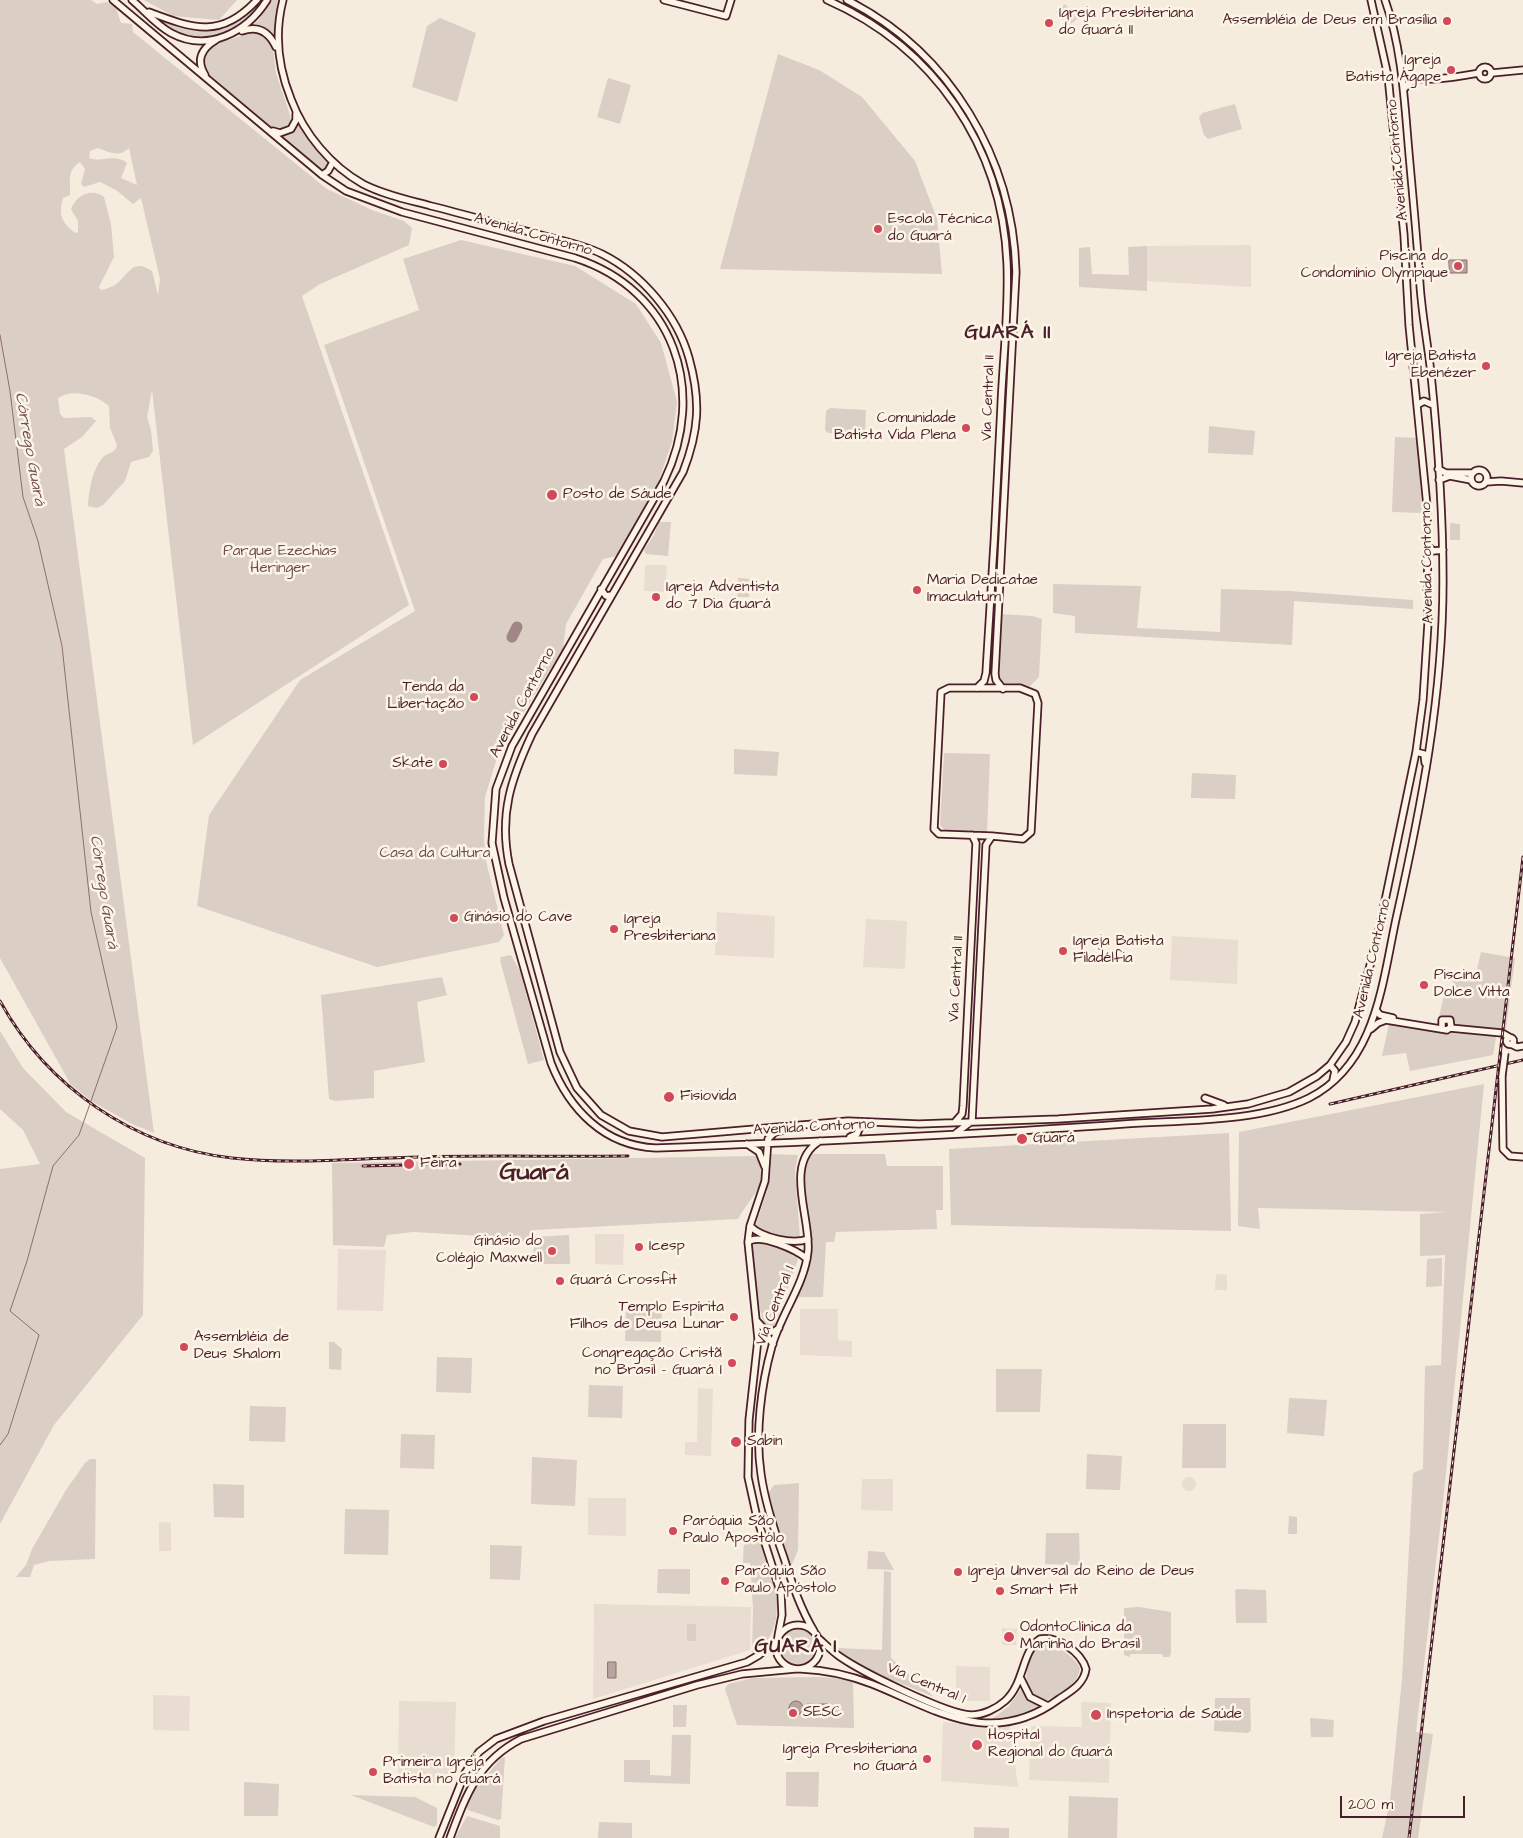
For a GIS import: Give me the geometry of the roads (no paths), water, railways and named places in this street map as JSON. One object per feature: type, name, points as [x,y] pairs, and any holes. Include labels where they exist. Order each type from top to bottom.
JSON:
[{"type":"main road","name":"Avenida Contorno","points":[[113,0],[271,131],[322,176],[346,191],[380,205],[587,262],[607,272],[638,294],[659,321],[677,360],[682,377],[684,405],[677,451],[644,517],[522,726],[498,780],[491,833],[493,853],[504,898],[549,1054],[565,1094],[590,1122],[615,1138],[637,1147],[656,1148],[1060,1129],[1245,1116],[1297,1103],[1324,1089],[1355,1057],[1368,1034],[1376,1010],[1407,870],[1427,770],[1440,669],[1443,550],[1433,405],[1402,71],[1392,20],[1385,0]]},
{"type":"main road","points":[[132,0],[172,34],[200,41],[217,39],[247,29],[264,31],[272,37],[278,51]]},
{"type":"main road","points":[[145,11],[185,26],[213,27],[237,19],[257,0]]},
{"type":"main road","points":[[235,33],[252,20],[267,0]]},
{"type":"main road","name":"Avenida Contorno","points":[[283,0],[278,26],[278,51],[282,74],[296,111],[307,131],[333,162],[352,177],[381,191],[589,248],[613,261],[647,289],[677,326],[691,364],[696,406],[695,439],[690,454],[680,478],[532,734],[515,774],[504,819],[504,834],[509,864],[560,1052],[577,1088],[601,1115],[620,1126],[642,1134],[662,1137],[693,1136],[763,1127],[848,1121],[900,1124],[1058,1119],[1228,1106],[1267,1099],[1289,1092],[1330,1065],[1346,1042],[1355,1022],[1378,939],[1416,752],[1423,700],[1428,623],[1428,546],[1424,466],[1417,405],[1404,235],[1384,50],[1371,0]]},
{"type":"main road","points":[[664,0],[726,16],[731,0]]},
{"type":"main road","name":"Via Central II","points":[[827,0],[876,27],[915,58],[949,95],[965,120],[986,164],[997,199],[1006,255],[1005,315],[998,486],[986,673],[984,681],[977,688]]},
{"type":"main road","points":[[844,8],[847,0]]},
{"type":"main road","name":"Via Central II","points":[[847,0],[884,22],[924,55],[951,85],[972,116],[990,152],[1005,194],[1012,225],[1015,254],[1014,315],[995,674],[996,680],[1003,689]]},
{"type":"main road","points":[[1376,17],[1385,14],[1392,20]]},
{"type":"main road","points":[[207,78],[202,70],[200,56],[203,49],[217,39]]},
{"type":"main road","points":[[1479,74],[1484,66],[1490,69],[1492,73]]},
{"type":"main road","points":[[1492,73],[1523,70]]},
{"type":"main road","points":[[1402,71],[1405,75],[1418,78],[1479,74],[1485,80],[1490,78],[1492,73]]},
{"type":"main road","points":[[1404,89],[1409,83],[1418,78]]},
{"type":"main road","points":[[1391,108],[1399,112],[1405,107]]},
{"type":"main road","points":[[271,131],[280,133],[291,129],[296,120],[296,111]]},
{"type":"main road","points":[[965,120],[972,116]]},
{"type":"main road","points":[[322,176],[328,171],[333,162]]},
{"type":"main road","points":[[1404,235],[1410,242],[1415,240],[1417,236]]},
{"type":"main road","points":[[560,254],[558,246],[565,242]]},
{"type":"main road","points":[[1405,250],[1413,246],[1418,252]]},
{"type":"main road","points":[[1006,255],[1015,254]]},
{"type":"main road","points":[[607,272],[613,267],[613,261]]},
{"type":"main road","points":[[1005,315],[1014,315]]},
{"type":"main road","points":[[1417,405],[1424,401],[1433,405]]},
{"type":"main road","points":[[684,405],[690,402],[696,406]]},
{"type":"main road","points":[[677,451],[684,456],[690,454]]},
{"type":"main road","points":[[1438,469],[1446,473],[1480,472],[1501,480],[1523,483]]},
{"type":"main road","points":[[1470,480],[1473,473]]},
{"type":"main road","points":[[1486,482],[1487,475]]},
{"type":"main road","points":[[1439,480],[1450,476],[1470,480],[1478,484],[1501,480]]},
{"type":"main road","points":[[998,486],[1005,486]]},
{"type":"main road","points":[[644,517],[650,516],[654,523]]},
{"type":"main road","points":[[1428,546],[1430,550],[1443,550]]},
{"type":"main road","points":[[601,588],[606,596],[612,595]]},
{"type":"main road","points":[[954,687],[1003,689],[1020,688],[1030,691],[1035,694],[1038,703],[1031,832],[1023,839],[939,834],[934,825],[941,692],[954,687]]},
{"type":"main road","points":[[522,726],[529,727],[532,734]]},
{"type":"main road","points":[[1416,752],[1424,754],[1427,770]]},
{"type":"main road","points":[[492,817],[499,822],[504,819]]},
{"type":"main road","points":[[491,833],[496,830],[504,834]]},
{"type":"main road","name":"Via Central II","points":[[955,1122],[963,1112],[976,843],[972,836]]},
{"type":"main road","name":"Via Central II","points":[[972,1121],[986,845],[992,836]]},
{"type":"main road","points":[[1394,863],[1398,868],[1407,870]]},
{"type":"main road","points":[[975,869],[985,869]]},
{"type":"main road","points":[[1376,1010],[1380,1015],[1425,1023],[1441,1024],[1447,1018],[1451,1026]]},
{"type":"main road","points":[[1368,1034],[1373,1026],[1386,1020],[1441,1024],[1464,1030],[1496,1033],[1509,1042],[1523,1046]]},
{"type":"main road","points":[[967,1028],[977,1028]]},
{"type":"main road","points":[[1509,1042],[1502,1076],[1503,1149],[1507,1155],[1523,1157]]},
{"type":"main road","points":[[549,1054],[555,1057],[560,1052]]},
{"type":"main road","points":[[1330,1065],[1335,1072],[1332,1082]]},
{"type":"main road","points":[[964,1085],[974,1086]]},
{"type":"main road","points":[[1205,1098],[1228,1106]]},
{"type":"main road","points":[[590,1122],[594,1117],[601,1115]]},
{"type":"main road","points":[[1115,1115],[1112,1120],[1117,1124]]},
{"type":"main road","points":[[1073,1128],[1068,1122],[1074,1118]]},
{"type":"main road","points":[[1058,1119],[1062,1122],[1060,1129]]},
{"type":"main road","points":[[846,1138],[856,1134],[859,1129],[848,1121]]},
{"type":"main road","points":[[954,1134],[972,1121]]},
{"type":"main road","points":[[767,1142],[770,1136],[780,1130],[818,1124]]},
{"type":"main road","points":[[637,1147],[644,1142],[642,1134]]},
{"type":"main road","name":"Via Central 1","points":[[814,1631],[798,1601],[767,1506],[760,1472],[759,1434],[772,1344],[807,1259],[808,1239],[801,1168],[809,1149],[822,1140]]},
{"type":"main road","name":"Via Central 1","points":[[767,1142],[766,1172],[750,1226],[748,1242],[758,1339],[748,1441],[748,1478],[781,1594],[782,1615],[777,1639]]},
{"type":"main road","points":[[746,1144],[759,1152],[766,1172]]},
{"type":"main road","points":[[750,1226],[762,1233],[796,1242],[808,1239]]},
{"type":"main road","points":[[748,1242],[757,1239],[779,1244],[797,1250],[807,1259]]},
{"type":"main road","points":[[757,1321],[766,1331],[773,1332],[779,1328]]},
{"type":"main road","points":[[758,1339],[761,1336],[767,1336],[772,1344]]},
{"type":"main road","points":[[755,1506],[759,1509],[767,1506]]},
{"type":"main road","points":[[439,1838],[465,1773],[488,1744],[509,1732],[754,1659],[777,1639],[782,1631],[795,1625],[802,1625],[814,1631],[818,1638],[819,1654],[815,1661],[798,1669],[782,1662],[778,1656],[777,1639]]},
{"type":"main road","name":"Via Central 1","points":[[450,1838],[467,1793],[481,1771],[498,1752],[521,1739],[697,1685],[742,1674],[768,1671],[798,1669],[834,1672],[873,1684],[939,1713],[960,1720],[993,1723],[1011,1721],[1048,1706],[1083,1680],[1086,1669],[1082,1658],[1055,1640],[1040,1639],[1031,1647],[1021,1679],[1007,1700],[994,1709],[978,1714],[964,1714],[916,1696],[851,1664],[818,1638]]},
{"type":"main road","points":[[768,1671],[834,1672]]},
{"type":"main road","points":[[686,1679],[697,1685]]},
{"type":"main road","points":[[1021,1679],[1024,1690],[1030,1697],[1048,1706]]},
{"type":"main road","points":[[471,1764],[478,1765],[481,1771]]},
{"type":"main road","points":[[444,1827],[448,1832],[452,1831]]},
{"type":"waterway","name":"Córrego Guará","points":[[0,335],[10,391],[23,497],[38,541],[62,646],[91,912],[117,1027],[79,1135],[53,1166],[27,1261],[10,1311],[39,1335],[8,1434],[0,1445]]},
{"type":"railway","points":[[1409,1838],[1523,857]]},
{"type":"railway","points":[[0,1001],[19,1032],[42,1060],[68,1086],[97,1108],[128,1126],[161,1141],[196,1152],[232,1158],[279,1161],[447,1156],[628,1156]]},
{"type":"railway","points":[[1330,1104],[1523,1060]]},
{"type":"railway","points":[[420,1164],[460,1164]]},
{"type":"railway","points":[[363,1166],[403,1165]]},
{"type":"place","name":"Assembléia de Deus em Brasília","points":[[1447,21]]},
{"type":"place","name":"Igreja Presbiteriana do Guará II","points":[[1049,23]]},
{"type":"place","name":"Igreja Batista Ágape","points":[[1451,70]]},
{"type":"place","name":"Escola Técnica do Guará","points":[[878,229]]},
{"type":"place","name":"Piscina do Condomínio Olympique","points":[[1458,266]]},
{"type":"place","name":"Igreja Batista Ebenézer","points":[[1486,366]]},
{"type":"place","name":"Comunidade Batista Vida Plena","points":[[966,428]]},
{"type":"place","name":"Posto de Sáude","points":[[552,495]]},
{"type":"place","name":"Maria Dedicatae Imaculatum","points":[[917,590]]},
{"type":"place","name":"Igreja Adventista do 7 Dia Guará","points":[[656,597]]},
{"type":"place","name":"Tenda da Libertação","points":[[474,697]]},
{"type":"place","name":"Skate","points":[[443,764]]},
{"type":"place","name":"Ginásio do Cave","points":[[454,918]]},
{"type":"place","name":"Igreja Presbiteriana","points":[[614,929]]},
{"type":"place","name":"Igreja Batista Filadélfia","points":[[1063,951]]},
{"type":"place","name":"Piscina Dolce Vitta","points":[[1424,985]]},
{"type":"place","name":"Fisiovida","points":[[669,1097]]},
{"type":"place","name":"Guará","points":[[1022,1139]]},
{"type":"place","name":"Feira","points":[[409,1164]]},
{"type":"place","name":"Icesp","points":[[639,1247]]},
{"type":"place","name":"Ginásio do Colégio Maxwell","points":[[552,1251]]},
{"type":"place","name":"Guará Crossfit","points":[[560,1281]]},
{"type":"place","name":"Templo Espírita Filhos de Deusa Lunar","points":[[734,1317]]},
{"type":"place","name":"Assembléia de Deus Shalom","points":[[184,1347]]},
{"type":"place","name":"Congregação Cristã no Brasil - Guará I","points":[[732,1363]]},
{"type":"place","name":"Sabin","points":[[736,1442]]},
{"type":"place","name":"Paróquia São Paulo Apostólo","points":[[673,1531]]},
{"type":"place","name":"Igreja Unversal do Reino de Deus","points":[[958,1572]]},
{"type":"place","name":"Paróquia São Paulo Apóstolo","points":[[725,1581]]},
{"type":"place","name":"Smart Fit","points":[[1000,1591]]},
{"type":"place","name":"OdontoClínica da Marinha do Brasil","points":[[1009,1637]]},
{"type":"place","name":"SESC","points":[[793,1713]]},
{"type":"place","name":"Inspetoria de Saúde","points":[[1096,1715]]},
{"type":"place","name":"Hospital Regional do Guará","points":[[977,1745]]},
{"type":"place","name":"Igreja Presbiteriana no Guará","points":[[927,1759]]},
{"type":"place","name":"Primeira Igreja Batista no Guará","points":[[373,1772]]},
{"type":"district","name":"GUARÁ II","points":[[1008,334]]},
{"type":"district","name":"Guará","points":[[534,1174]]},
{"type":"district","name":"GUARÁ I","points":[[796,1648]]},
{"type":"park label","name":"Parque Ezechias Heringer","points":[[280,560]]},
{"type":"park label","name":"Casa da Cultura","points":[[435,854]]}]
